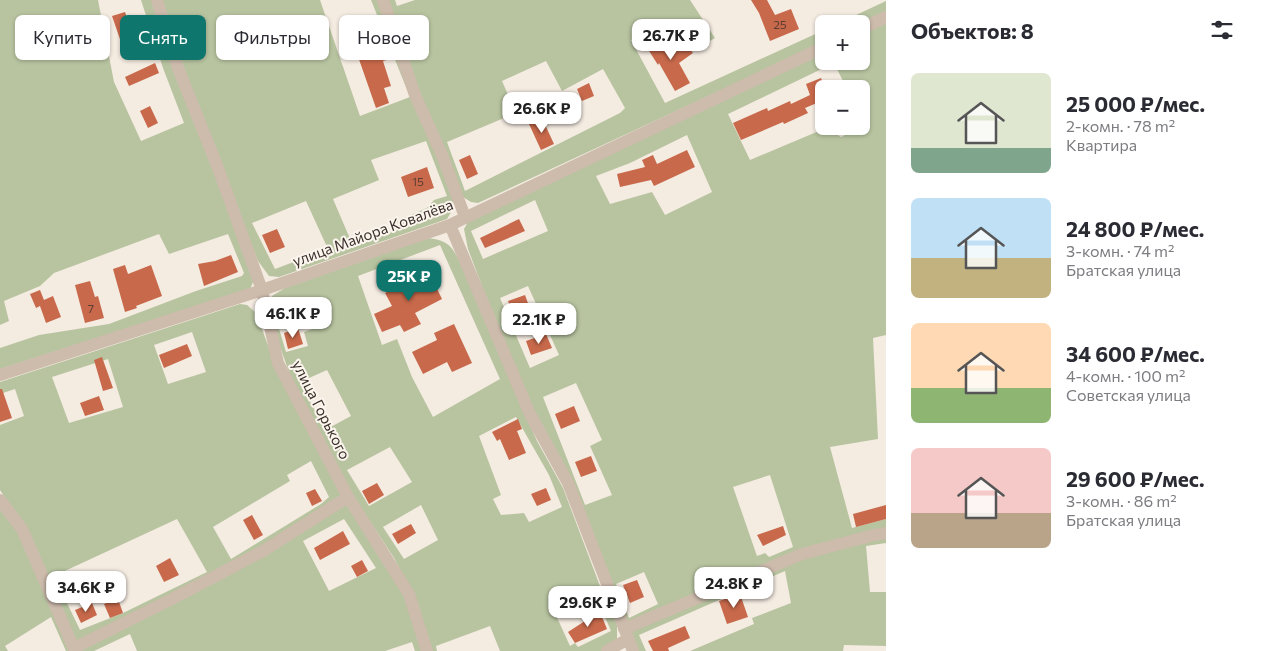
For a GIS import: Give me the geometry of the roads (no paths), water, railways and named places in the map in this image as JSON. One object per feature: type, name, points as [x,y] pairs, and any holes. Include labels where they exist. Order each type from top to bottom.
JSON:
[{"type":"street","name":"улица Горького","points":[[157,0],[178,68],[218,168],[262,290],[278,363],[348,497],[409,594],[427,651]]},
{"type":"street","points":[[383,0],[415,95],[442,155],[465,217]]},
{"type":"street","points":[[870,25],[886,17]]},
{"type":"street","name":"улица Майора Ковалёва","points":[[0,375],[262,290],[450,225],[815,51]]},
{"type":"street","points":[[450,225],[530,414],[568,483],[628,640]]},
{"type":"street","points":[[0,500],[22,529],[74,649],[263,551],[348,497]]},
{"type":"street","points":[[607,651],[802,554],[886,533]]}]
